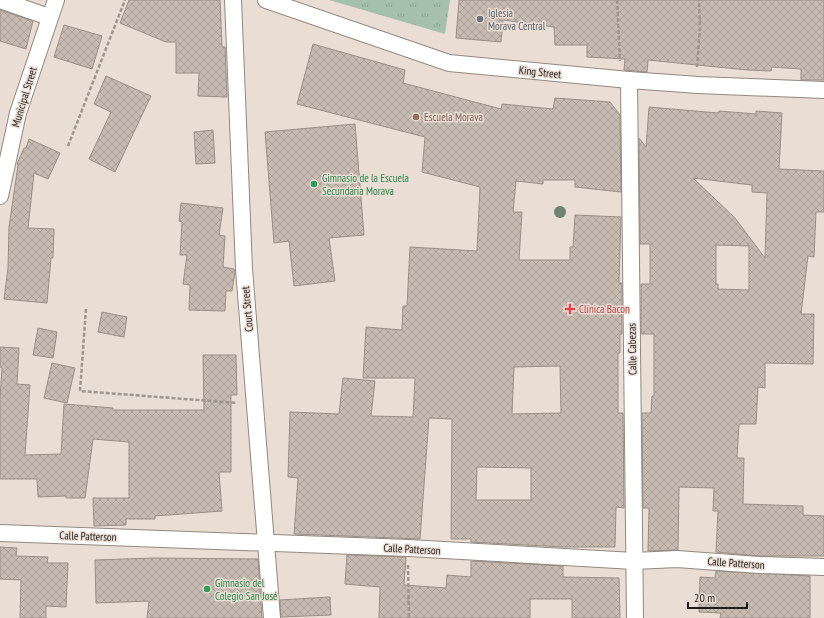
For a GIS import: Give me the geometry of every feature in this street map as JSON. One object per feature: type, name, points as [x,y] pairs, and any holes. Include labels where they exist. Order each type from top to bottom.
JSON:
[{"type":"street","points":[[0,0],[49,17]]},
{"type":"street","name":"Municipal Street","points":[[0,196],[18,113],[49,17],[56,0]]},
{"type":"street","name":"Court Street","points":[[233,0],[244,270],[272,618]]},
{"type":"street","name":"King Street","points":[[266,0],[449,63],[625,80],[698,85],[824,90]]},
{"type":"street","name":"Calle Cabezas","points":[[625,80],[635,618]]},
{"type":"street","name":"Calle Patterson","points":[[0,533],[267,542],[409,548],[634,561],[677,559],[759,565],[824,567]]},
{"type":"path","points":[[68,146],[125,0]]},
{"type":"path","points":[[617,0],[625,80]]},
{"type":"path","points":[[698,85],[699,0]]},
{"type":"path","points":[[86,309],[80,391],[214,402],[255,403]]},
{"type":"path","points":[[408,618],[409,548]]},
{"type":"green space","points":[[329,0],[450,0],[445,34]]},
{"type":"building","points":[[129,0],[220,0],[222,47],[225,47],[227,97],[198,96],[199,73],[176,73],[176,42],[166,42],[120,23]]},
{"type":"building","points":[[459,0],[824,0],[824,80],[801,80],[801,69],[772,67],[771,71],[747,70],[648,60],[647,72],[624,70],[625,59],[587,57],[587,45],[555,45],[554,27],[503,20],[501,42],[456,38]]},
{"type":"building","points":[[0,10],[33,21],[26,49],[0,41]]},
{"type":"building","points":[[64,25],[102,36],[92,69],[54,57]]},
{"type":"building","points":[[313,44],[405,70],[403,83],[501,109],[502,104],[553,109],[555,98],[610,102],[620,115],[621,192],[575,187],[575,180],[543,180],[543,184],[516,181],[513,212],[522,212],[519,260],[570,260],[570,247],[573,247],[575,215],[621,217],[619,283],[622,283],[622,334],[620,334],[620,353],[618,353],[618,413],[623,413],[624,508],[616,507],[615,547],[563,547],[471,542],[471,539],[451,539],[452,419],[429,418],[420,539],[294,534],[298,478],[288,477],[290,412],[339,414],[343,378],[375,381],[371,416],[413,417],[415,378],[363,378],[366,327],[402,330],[403,306],[407,306],[410,247],[477,251],[480,187],[422,172],[425,137],[297,104]],"holes":[[[560,366],[561,413],[512,414],[514,367]],[[477,467],[531,468],[531,500],[476,500]]]},
{"type":"building","points":[[106,76],[151,96],[115,172],[89,159],[111,112],[94,104]]},
{"type":"building","points":[[649,107],[718,113],[719,111],[756,114],[756,111],[782,113],[779,169],[824,171],[824,212],[816,212],[814,257],[808,256],[801,314],[814,314],[813,364],[765,363],[765,388],[758,387],[756,424],[739,424],[737,458],[744,458],[743,504],[803,506],[803,515],[824,516],[824,556],[759,556],[716,552],[718,511],[713,511],[714,488],[679,487],[678,550],[648,551],[649,508],[643,508],[642,413],[651,413],[652,396],[654,396],[654,334],[641,334],[641,284],[650,284],[650,244],[640,244],[639,138],[646,147]],"holes":[[[693,178],[752,185],[752,192],[767,193],[765,258],[735,218]],[[716,245],[749,246],[749,290],[718,289],[718,284],[716,284]]]},
{"type":"building","name":"Gimnasio de la Escuela Secundaria Morava","points":[[355,124],[364,235],[329,238],[335,281],[294,286],[289,241],[274,243],[265,132]]},
{"type":"building","points":[[213,130],[215,163],[196,164],[194,132]]},
{"type":"building","points":[[29,139],[60,153],[48,179],[34,173],[28,228],[54,229],[53,258],[51,258],[47,303],[4,299],[8,268],[9,227],[17,164]]},
{"type":"building","points":[[181,203],[223,208],[219,235],[225,236],[223,267],[234,269],[235,272],[232,291],[226,291],[225,311],[189,310],[190,285],[183,284],[187,255],[180,255],[182,222],[179,221]]},
{"type":"building","points":[[102,312],[127,317],[124,337],[98,332]]},
{"type":"building","points":[[38,328],[57,332],[53,358],[33,355]]},
{"type":"building","points":[[0,347],[19,348],[17,384],[30,385],[25,455],[61,454],[64,404],[113,408],[113,410],[204,410],[203,355],[236,355],[237,395],[231,395],[231,472],[219,472],[222,511],[155,516],[155,519],[126,519],[126,525],[94,526],[93,498],[129,498],[129,442],[93,439],[85,498],[66,498],[66,496],[38,497],[37,479],[0,479],[0,398],[2,368],[0,367]]},
{"type":"building","points":[[52,363],[75,368],[67,403],[44,398]]},
{"type":"building","points":[[0,547],[17,548],[16,556],[48,557],[47,563],[68,563],[66,607],[46,606],[46,618],[20,618],[21,580],[0,579]]},
{"type":"building","points":[[347,555],[406,557],[404,585],[446,588],[447,575],[471,577],[471,561],[563,566],[563,577],[619,578],[620,618],[572,618],[572,599],[530,599],[530,618],[379,618],[380,587],[345,584]]},
{"type":"building","name":"Gimnasio del Colegio San José","points":[[154,558],[258,559],[262,618],[147,618],[149,601],[96,603],[95,560]]},
{"type":"building","points":[[716,571],[810,576],[810,618],[720,618],[721,613],[699,612],[700,577],[715,578]]},
{"type":"building","points":[[330,597],[331,615],[281,617],[280,600]]},
{"type":"place","name":"Iglesia Morava Central","points":[[480,19]]},
{"type":"place","name":"Escuela Morava","points":[[416,117]]},
{"type":"place","name":"Gimnasio de la Escuela Secundaria Morava","points":[[314,184]]},
{"type":"place","name":"Clínica Bacon","points":[[570,309]]},
{"type":"place","name":"Gimnasio del Colegio San José","points":[[207,589]]}]
